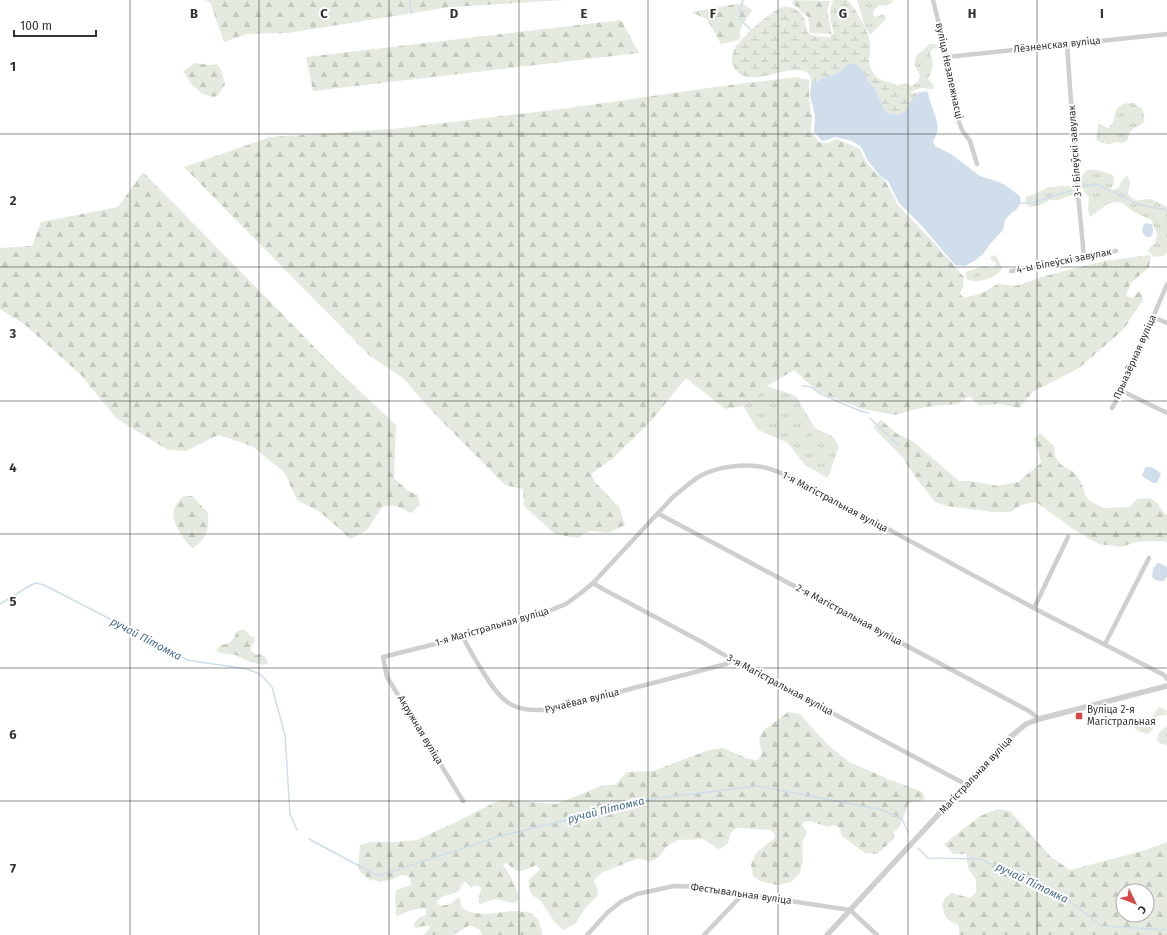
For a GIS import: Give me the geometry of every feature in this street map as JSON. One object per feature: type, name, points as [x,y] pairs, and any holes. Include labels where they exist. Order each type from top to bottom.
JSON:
[{"type":"street","name":"вуліца Незалежнасці","points":[[933,0],[947,57],[955,111],[962,130],[970,141],[977,164]]},
{"type":"street","name":"Лёзненская вуліца","points":[[947,57],[1167,34]]},
{"type":"street","name":"3-і Білеўскі завулак","points":[[1067,44],[1076,172],[1084,257]]},
{"type":"street","name":"4-ы Білеўскі завулак","points":[[1011,271],[1116,251]]},
{"type":"street","name":"Прыазёрная вуліца","points":[[1112,408],[1122,391],[1167,284]]},
{"type":"street","points":[[1153,317],[1167,323]]},
{"type":"street","points":[[1122,391],[1167,413]]},
{"type":"street","name":"1-я Магістральная вуліца","points":[[383,657],[463,637],[541,614],[566,604],[582,594],[682,490],[701,476],[717,470],[729,467],[747,466],[763,467],[803,483],[1034,608],[1164,675],[1167,679]]},
{"type":"street","name":"2-я Магістральная вуліца","points":[[659,514],[1029,711],[1039,718]]},
{"type":"street","points":[[1034,608],[1068,537]]},
{"type":"street","points":[[1105,644],[1149,558]]},
{"type":"street","name":"3-я Магістральная вуліца","points":[[593,583],[966,785]]},
{"type":"street","name":"Ручаёвая вуліца","points":[[463,637],[490,685],[504,701],[514,706],[538,711],[553,709],[726,664],[733,660]]},
{"type":"street","name":"Акружная вуліца","points":[[383,657],[387,677],[463,801]]},
{"type":"street","name":"Магістральная вуліца","points":[[827,935],[1009,738],[1026,724],[1039,718],[1167,686]]},
{"type":"street","name":"Фестывальная вуліца","points":[[587,935],[608,912],[622,901],[637,894],[674,886],[705,887],[850,910]]},
{"type":"street","points":[[704,935],[743,894]]},
{"type":"street","points":[[850,910],[877,935]]},
{"type":"green space","points":[[204,0],[565,0],[451,7],[288,33],[247,34],[224,42],[210,2]]},
{"type":"green space","points":[[794,0],[830,1],[827,10],[832,34],[810,33],[808,17],[792,3]]},
{"type":"green space","points":[[833,0],[847,0],[861,20],[869,38],[869,61],[873,73],[881,80],[892,83],[910,93],[922,91],[912,101],[906,111],[898,115],[888,113],[884,109],[876,90],[868,81],[863,70],[842,72],[823,78],[811,85],[811,77],[802,70],[747,77],[737,72],[732,65],[732,54],[740,42],[765,18],[783,7],[796,9],[800,12],[809,34],[814,36],[829,37],[834,33],[830,16],[830,9]]},
{"type":"green space","points":[[857,0],[893,0],[892,3],[886,6],[880,5],[874,10],[873,15],[876,17],[883,14],[886,18],[870,35],[865,27]]},
{"type":"green space","points":[[742,3],[752,10],[741,27],[739,40],[721,44],[707,19],[691,12]]},
{"type":"green space","points":[[621,20],[639,53],[313,91],[306,57]]},
{"type":"green space","points":[[930,44],[935,44],[938,46],[938,49],[934,48],[930,52],[933,64],[928,79],[934,86],[933,89],[920,88],[900,98],[892,90],[902,84],[906,83],[911,86],[918,82],[920,75],[914,64],[916,56]]},
{"type":"green space","points":[[195,63],[211,65],[217,64],[221,70],[225,84],[218,95],[214,97],[202,94],[192,85],[183,71]]},
{"type":"green space","points":[[796,77],[809,80],[809,100],[812,116],[811,131],[819,142],[828,143],[837,139],[860,149],[865,160],[886,182],[897,204],[964,277],[960,294],[964,298],[982,293],[998,284],[1015,286],[1045,276],[1104,261],[1151,255],[1149,267],[1130,284],[1126,296],[1133,298],[1139,291],[1142,294],[1143,300],[1123,330],[1079,368],[1033,392],[1019,408],[998,404],[979,406],[970,396],[957,404],[925,407],[894,415],[859,408],[818,392],[794,370],[767,386],[743,406],[725,409],[686,378],[650,422],[611,460],[591,474],[595,482],[619,507],[625,525],[608,533],[589,531],[578,538],[555,534],[524,506],[523,489],[505,485],[430,409],[403,378],[370,356],[184,167],[270,137],[393,129],[569,108]]},
{"type":"green space","points":[[1133,103],[1142,109],[1144,122],[1130,132],[1127,141],[1110,144],[1102,143],[1096,140],[1098,123],[1108,128],[1113,123],[1115,113],[1119,107],[1124,104]]},
{"type":"green space","points":[[1087,170],[1097,170],[1111,174],[1114,178],[1112,190],[1119,188],[1122,180],[1128,176],[1130,183],[1128,194],[1137,200],[1151,200],[1167,207],[1167,252],[1164,256],[1154,257],[1148,251],[1155,243],[1157,234],[1151,220],[1134,212],[1122,203],[1114,202],[1106,205],[1090,217],[1088,210],[1089,197],[1083,190],[1081,184],[1082,177]]},
{"type":"green space","points":[[143,172],[333,366],[396,425],[394,478],[408,491],[418,495],[420,505],[411,513],[396,506],[383,506],[367,530],[351,539],[320,512],[297,500],[284,472],[252,446],[218,435],[186,451],[168,450],[117,419],[81,375],[24,324],[0,309],[0,248],[32,246],[41,222],[118,207]]},
{"type":"green space","points":[[1071,186],[1075,190],[1074,194],[1058,200],[1050,200],[1040,205],[1029,207],[1025,203],[1026,197],[1049,187]]},
{"type":"green space","points":[[993,255],[997,257],[1002,269],[999,272],[991,278],[977,281],[968,280],[965,276],[966,272],[984,266],[992,268],[995,267],[995,262],[990,258]]},
{"type":"green space","points":[[767,386],[796,396],[815,428],[832,436],[839,446],[828,478],[805,465],[788,443],[758,430],[743,406]]},
{"type":"green space","points":[[881,420],[896,433],[914,442],[959,481],[970,481],[998,486],[1018,482],[1041,463],[1034,438],[1040,433],[1054,446],[1055,456],[1061,465],[1074,472],[1080,480],[1087,499],[1103,508],[1130,507],[1137,499],[1142,498],[1154,500],[1167,515],[1167,542],[1136,542],[1121,547],[1099,544],[1076,531],[1036,502],[1021,505],[1011,512],[993,512],[947,506],[935,502],[903,458],[873,427]]},
{"type":"green space","points":[[184,496],[192,496],[208,513],[208,529],[205,537],[193,548],[182,536],[176,525],[173,514],[178,502]]},
{"type":"green space","points":[[243,629],[250,636],[254,637],[255,640],[251,647],[251,651],[257,655],[260,654],[265,657],[268,663],[264,665],[249,662],[236,655],[219,653],[216,650],[221,645],[227,644],[231,641],[237,631]]},
{"type":"green space","points":[[1160,707],[1166,710],[1167,714],[1157,716],[1153,724],[1153,729],[1148,734],[1138,731],[1134,727],[1150,720]]},
{"type":"green space","points":[[788,712],[800,714],[827,744],[849,762],[922,792],[925,798],[921,801],[909,803],[900,826],[894,832],[894,839],[877,854],[865,853],[841,835],[840,828],[834,825],[828,827],[810,821],[804,822],[802,825],[807,832],[802,843],[803,860],[800,873],[791,882],[778,885],[760,881],[753,876],[751,864],[757,852],[774,839],[775,835],[771,830],[736,828],[731,833],[728,843],[722,848],[718,849],[704,839],[678,840],[666,847],[659,857],[650,862],[639,858],[603,872],[594,880],[598,891],[597,896],[587,906],[575,924],[563,930],[554,921],[540,900],[532,895],[529,888],[529,880],[540,869],[536,865],[523,871],[517,871],[506,863],[503,865],[511,877],[516,889],[519,899],[516,903],[496,899],[480,904],[478,901],[481,890],[480,886],[475,885],[471,888],[466,881],[461,886],[459,891],[445,896],[437,901],[441,906],[451,904],[458,897],[460,898],[462,908],[480,914],[513,911],[532,913],[539,921],[542,935],[482,935],[480,930],[470,925],[453,935],[423,935],[430,928],[428,925],[416,928],[413,925],[418,918],[426,915],[426,909],[415,910],[398,916],[395,914],[396,890],[411,885],[408,876],[402,875],[381,882],[368,879],[358,869],[360,845],[371,842],[417,840],[500,800],[556,804],[604,785],[615,785],[627,772],[653,771],[709,750],[723,748],[748,759],[758,760],[762,754],[759,740],[763,731]]},
{"type":"green space","points":[[1167,726],[1167,745],[1161,744],[1157,740],[1159,733]]},
{"type":"green space","points":[[997,809],[1010,811],[1050,856],[1070,870],[1146,850],[1167,842],[1167,935],[960,935],[959,925],[947,918],[942,905],[945,898],[952,893],[970,898],[976,893],[976,880],[968,868],[966,854],[953,854],[944,844],[980,816]]},
{"type":"water","points":[[848,64],[855,64],[863,70],[868,81],[876,90],[884,109],[888,113],[900,114],[907,109],[911,101],[917,95],[923,92],[928,92],[936,117],[938,129],[933,141],[935,146],[951,154],[980,176],[1005,185],[1020,196],[1021,203],[1005,220],[1003,230],[984,253],[976,260],[965,266],[955,265],[922,226],[899,203],[888,181],[881,177],[868,161],[861,147],[852,141],[835,137],[822,141],[814,132],[815,116],[810,95],[811,85],[827,76],[838,73]]},
{"type":"water","points":[[1146,223],[1152,224],[1152,236],[1149,237],[1146,237],[1142,232],[1143,226]]},
{"type":"water","points":[[1146,467],[1150,467],[1161,474],[1157,483],[1153,483],[1142,476]]},
{"type":"water","points":[[1157,563],[1167,567],[1167,576],[1164,581],[1156,580],[1152,577],[1153,569]]},
{"type":"waterway","points":[[410,0],[411,13]]},
{"type":"waterway","points":[[743,0],[740,9],[740,19],[751,30]]},
{"type":"waterway","points":[[1084,187],[1096,184],[1140,205],[1167,210]]},
{"type":"waterway","points":[[1021,203],[1032,203],[1073,190]]},
{"type":"waterway","points":[[802,386],[811,387],[821,394],[868,413]]},
{"type":"waterway","points":[[870,418],[899,446]]},
{"type":"waterway","name":"ручай Пітомка","points":[[0,604],[31,585],[36,583],[44,585],[187,660],[247,669],[260,674],[272,687],[285,735],[290,814],[297,830]]},
{"type":"waterway","name":"ручай Пітомка","points":[[309,839],[378,876],[497,837],[658,798],[758,786],[883,810],[902,819],[908,832]]},
{"type":"waterway","name":"ручай Пітомка","points":[[918,848],[928,858],[980,859],[1065,898],[1102,926],[1167,930]]},
{"type":"place","name":"Вуліца 2-я Магістральная","points":[[1079,716]]}]
